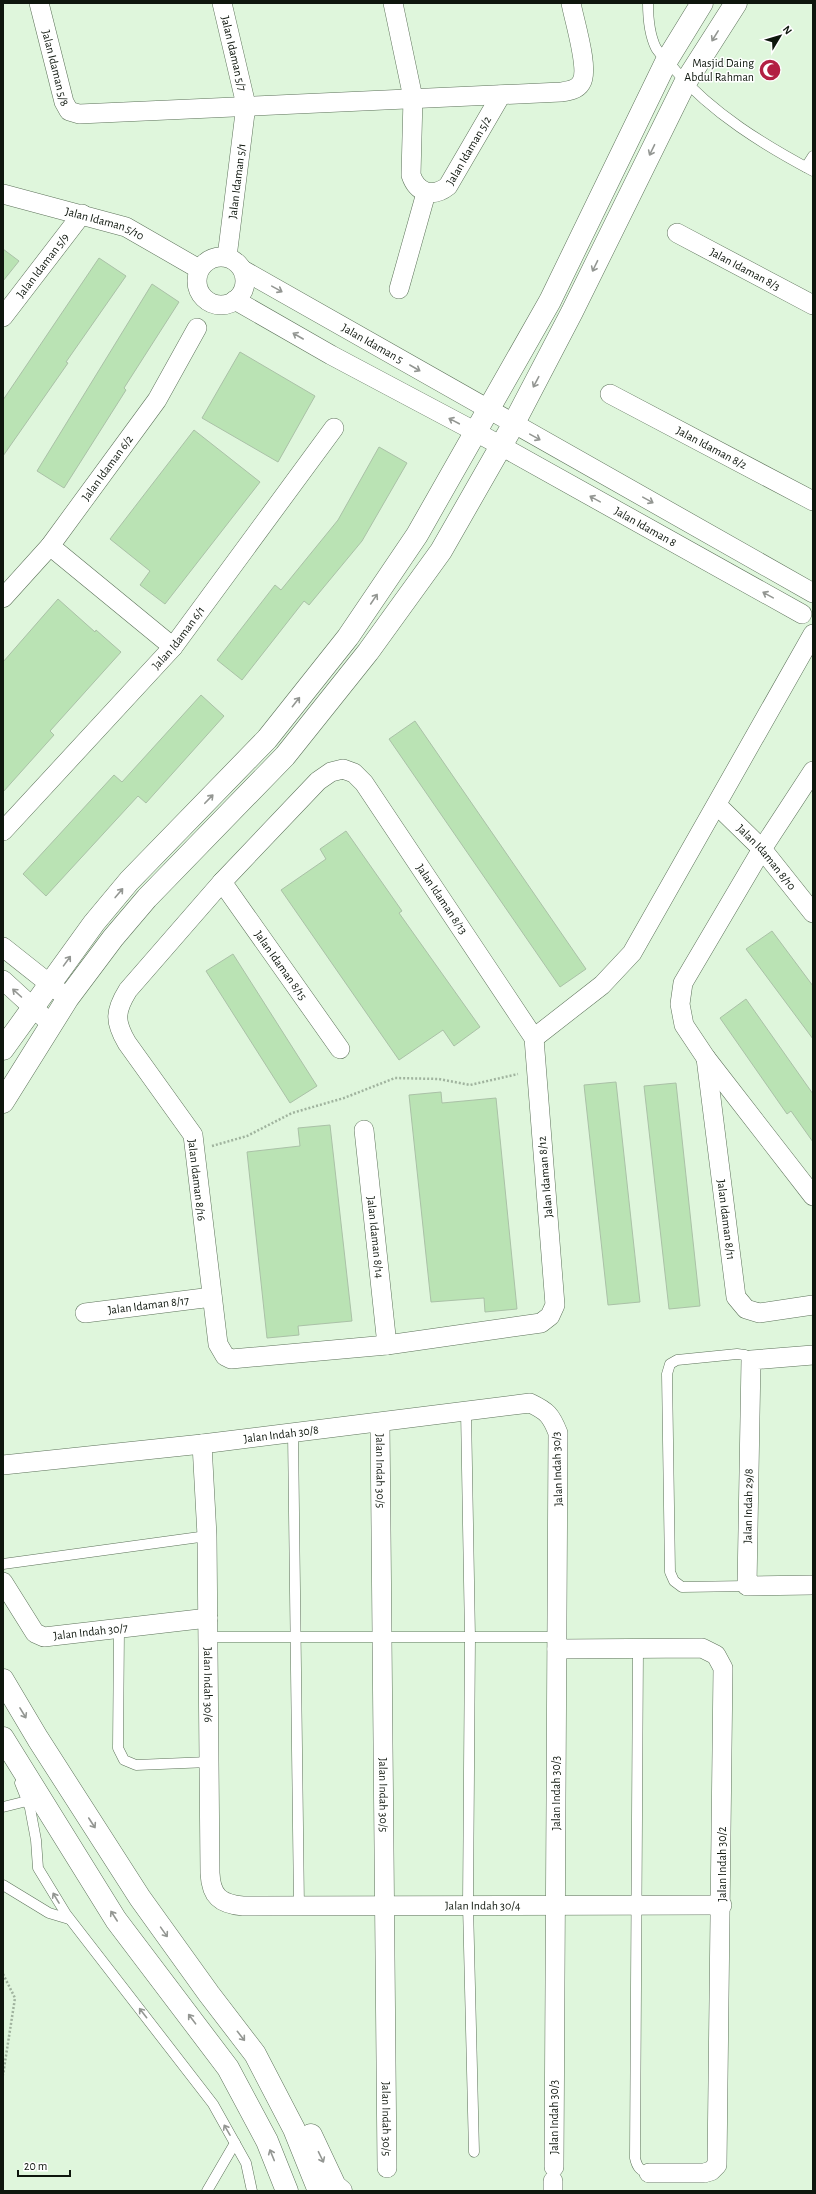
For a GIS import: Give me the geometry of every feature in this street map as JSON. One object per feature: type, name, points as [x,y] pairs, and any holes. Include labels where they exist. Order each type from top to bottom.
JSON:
[{"type":"main road","points":[[3,1049],[94,923],[129,881],[267,739],[348,637],[417,535],[489,440],[501,418],[550,301],[666,60],[702,3]]},
{"type":"main road","points":[[3,1102],[68,998],[147,898],[285,756],[368,652],[441,551],[489,440],[501,418],[572,312],[685,83],[736,3]]},
{"type":"main road","points":[[3,1680],[38,1739],[140,1898],[209,1994],[255,2054],[292,2097],[335,2186],[341,2191]]},
{"type":"main road","points":[[4,1739],[116,1920],[228,2068],[267,2141],[287,2191]]},
{"type":"main road","points":[[255,2054],[294,2129],[319,2191]]},
{"type":"street","name":"Jalan Idaman 5/8","points":[[39,3],[64,102],[69,111],[79,114],[246,105]]},
{"type":"street","name":"Jalan Idaman 5/7","points":[[222,3],[246,105]]},
{"type":"street","points":[[393,3],[413,98],[411,175],[414,183],[426,193],[399,288]]},
{"type":"street","points":[[246,105],[573,90],[581,84],[584,75],[584,63],[571,3]]},
{"type":"street","name":"Jalan Idaman 5/2","points":[[426,193],[440,192],[448,186],[502,94]]},
{"type":"street","name":"Jalan Idaman 5/1","points":[[227,257],[246,105]]},
{"type":"street","name":"Jalan Idaman 5/10","points":[[3,194],[126,227],[199,269]]},
{"type":"street","name":"Jalan Idaman 5/9","points":[[3,317],[82,214]]},
{"type":"street","name":"Jalan Idaman 8/3","points":[[677,233],[813,304]]},
{"type":"street","points":[[227,257],[239,264],[243,270],[244,286],[235,300],[220,305],[205,299],[197,285],[199,269],[211,258],[227,257]]},
{"type":"street","name":"Jalan Idaman 5","points":[[243,270],[501,418]]},
{"type":"street","points":[[235,300],[331,355],[489,440]]},
{"type":"street","name":"Jalan Idaman 6/2","points":[[3,598],[50,546],[157,400],[197,328]]},
{"type":"street","name":"Jalan Idaman 8/2","points":[[610,394],[813,501]]},
{"type":"street","name":"Jalan Idaman 8","points":[[501,418],[813,593]]},
{"type":"street","name":"Jalan Idaman 6/1","points":[[3,831],[173,647],[334,428]]},
{"type":"street","name":"Jalan Idaman 8","points":[[489,440],[802,614]]},
{"type":"street","points":[[660,535],[670,512]]},
{"type":"street","points":[[50,546],[173,647]]},
{"type":"street","points":[[813,593],[805,602],[802,614],[806,625],[813,630]]},
{"type":"street","points":[[534,1038],[602,985],[632,953],[813,634]]},
{"type":"street","name":"Jalan Idaman 8/13","points":[[222,882],[318,781],[331,772],[343,769],[354,773],[364,783],[534,1038]]},
{"type":"street","name":"Jalan Idaman 8/11","points":[[813,771],[762,849],[683,983],[680,1004],[684,1025],[706,1058],[813,1196]]},
{"type":"street","name":"Jalan Idaman 8/10","points":[[717,804],[762,849],[813,913]]},
{"type":"street","name":"Jalan Idaman 8/16","points":[[222,882],[128,990],[121,1002],[117,1014],[119,1030],[126,1042],[193,1135],[218,1344],[225,1356],[238,1360],[387,1346]]},
{"type":"street","name":"Jalan Idaman 8/15","points":[[222,882],[340,1049]]},
{"type":"street","points":[[3,947],[68,998]]},
{"type":"street","points":[[3,980],[51,1024]]},
{"type":"street","name":"Jalan Idaman 8/12","points":[[387,1346],[542,1323],[550,1316],[555,1305],[534,1038]]},
{"type":"street","name":"Jalan Idaman 8/11","points":[[706,1058],[736,1297],[746,1309],[760,1313],[813,1305]]},
{"type":"street","name":"Jalan Idaman 8/14","points":[[364,1130],[387,1346]]},
{"type":"street","name":"Jalan Idaman 8/17","points":[[85,1313],[212,1297]]},
{"type":"street","points":[[751,1360],[813,1355]]},
{"type":"street","name":"Jalan Indah 29/8","points":[[747,1586],[751,1360]]},
{"type":"street","name":"Jalan Indah 30/8","points":[[3,1466],[202,1444],[530,1403],[545,1410],[553,1420]]},
{"type":"street","name":"Jalan Indah 30/3","points":[[553,1420],[558,1433],[553,2180]]},
{"type":"street","name":"Jalan Indah 30/5","points":[[380,1422],[387,2168]]},
{"type":"street","name":"Jalan Indah 30/6","points":[[202,1444],[208,1618],[211,1884],[215,1893],[223,1901],[232,1905],[243,1906]]},
{"type":"street","name":"Jalan Indah 30/7","points":[[3,1582],[35,1633],[44,1637],[208,1618]]},
{"type":"street","points":[[747,1586],[813,1585]]},
{"type":"street","name":"Jalan Indah 30/2","points":[[557,1643],[638,1648],[702,1648],[716,1656],[723,1668],[722,1905],[717,2166],[711,2171],[704,2173],[649,2173]]},
{"type":"street","name":"Jalan Indah 30/4","points":[[243,1906],[556,1904],[722,1905]]},
{"type":"lane","points":[[648,3],[648,16],[651,33],[656,48],[685,83],[706,102],[760,140],[809,169],[813,156]]},
{"type":"lane","points":[[747,1586],[682,1587],[674,1581],[670,1572],[667,1374],[670,1364],[677,1360],[737,1354],[745,1355],[751,1360]]},
{"type":"lane","points":[[466,1411],[470,1637],[468,1905],[474,2152]]},
{"type":"lane","points":[[293,1433],[298,1906]]},
{"type":"lane","points":[[3,1564],[206,1536]]},
{"type":"lane","points":[[119,1629],[118,1748],[124,1760],[136,1765],[209,1762]]},
{"type":"lane","points":[[208,1637],[470,1637],[557,1643]]},
{"type":"lane","points":[[638,1648],[635,2158],[639,2168],[649,2173]]},
{"type":"lane","points":[[4,1739],[27,1800],[36,1840],[38,1868],[70,1918],[213,2104],[246,2163],[252,2191]]},
{"type":"lane","points":[[3,1807],[27,1800]]},
{"type":"lane","points":[[3,1884],[49,1913],[70,1918]]},
{"type":"lane","points":[[207,2191],[235,2143]]},
{"type":"path","points":[[194,1151],[247,1136],[292,1113],[344,1098],[395,1078],[439,1079],[470,1085],[536,1070]]},
{"type":"path","points":[[3,1974],[15,1998],[3,2075]]},
{"type":"building","points":[[3,249],[19,261],[3,281]]},
{"type":"building","points":[[99,258],[126,276],[3,456],[3,400]]},
{"type":"building","points":[[152,284],[179,302],[124,388],[126,390],[64,488],[37,471]]},
{"type":"building","points":[[240,352],[315,396],[278,462],[202,418]]},
{"type":"building","points":[[194,430],[260,482],[165,604],[140,585],[150,571],[110,539]]},
{"type":"building","points":[[379,447],[407,463],[362,541],[309,605],[304,601],[242,680],[217,660],[275,585],[281,590],[338,520]]},
{"type":"building","points":[[58,599],[95,632],[96,630],[121,652],[50,731],[54,735],[3,792],[3,662]]},
{"type":"building","points":[[201,695],[224,716],[146,803],[138,796],[46,896],[23,874],[114,775],[122,782]]},
{"type":"building","points":[[415,721],[586,969],[560,987],[389,739]]},
{"type":"building","points":[[346,831],[402,911],[399,913],[480,1027],[454,1046],[443,1030],[399,1060],[281,890],[326,859],[320,849]]},
{"type":"building","points":[[772,931],[813,986],[813,1039],[746,949]]},
{"type":"building","points":[[233,954],[317,1086],[290,1103],[206,971]]},
{"type":"building","points":[[746,999],[813,1094],[813,1142],[791,1111],[787,1114],[720,1018]]},
{"type":"building","points":[[616,1082],[640,1302],[608,1305],[584,1085]]},
{"type":"building","points":[[676,1083],[700,1306],[669,1309],[644,1086]]},
{"type":"building","points":[[441,1092],[442,1103],[496,1098],[517,1309],[485,1312],[484,1298],[431,1302],[409,1095]]},
{"type":"building","points":[[330,1125],[352,1321],[298,1326],[299,1335],[267,1338],[247,1152],[300,1146],[298,1128]]},
{"type":"place","name":"Masjid Daing Abdul Rahman","points":[[770,70]]}]
